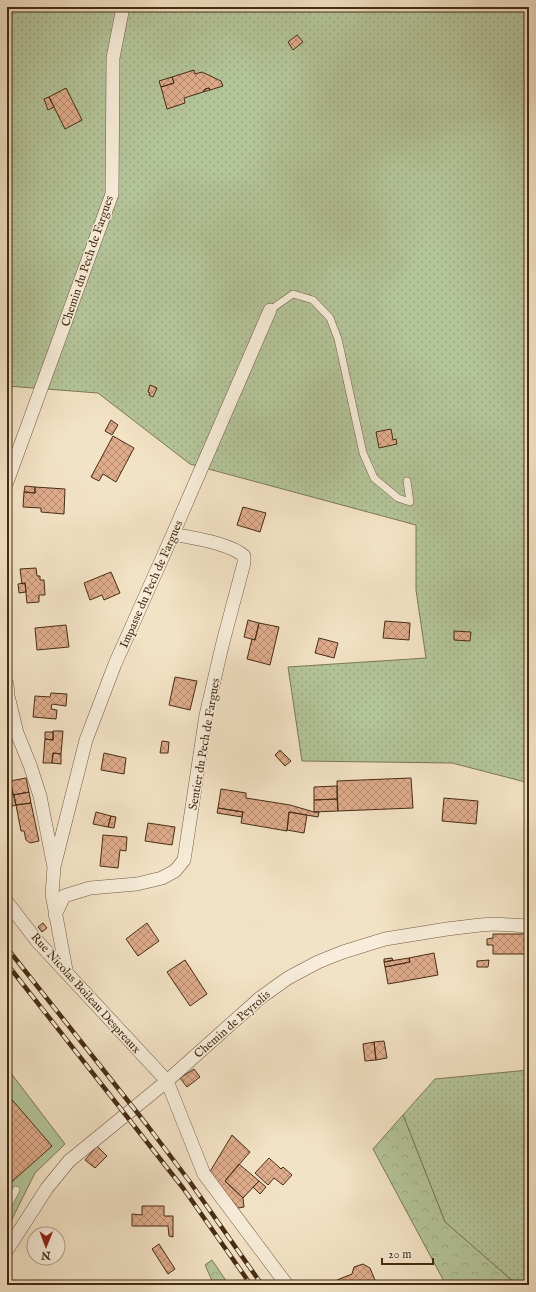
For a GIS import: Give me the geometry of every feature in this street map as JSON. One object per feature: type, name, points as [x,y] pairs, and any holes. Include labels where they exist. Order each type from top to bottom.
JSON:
[{"type":"street","name":"Chemin du Pech de Fargues","points":[[7,482],[112,194],[112,58],[123,7]]},
{"type":"street","name":"Impasse du Pech de Fargues","points":[[54,867],[86,740],[115,664],[270,310]]},
{"type":"street","name":"Sentier du Pech de Fargues","points":[[55,915],[64,896],[90,888],[137,884],[162,878],[175,871],[184,860],[206,715],[244,563],[244,556],[239,551],[203,540],[173,534]]},
{"type":"street","points":[[7,684],[8,696],[17,733],[30,765],[40,796],[54,867],[52,894],[66,970]]},
{"type":"street","name":"Rue Nicolas Boileau Despreaux","points":[[7,902],[37,941],[66,970],[167,1081]]},
{"type":"street","name":"Chemin de Peyrolis","points":[[7,1250],[47,1188],[69,1161],[167,1081],[260,998],[288,978],[330,957],[385,939],[447,929],[494,924],[529,926]]},
{"type":"street","points":[[167,1081],[204,1174],[287,1285]]},
{"type":"lane","points":[[270,310],[293,294],[313,300],[330,318],[338,339],[363,453],[374,478],[398,498],[410,502],[407,481]]},
{"type":"lane","points":[[7,1208],[16,1190]]},
{"type":"green space","points":[[7,7],[529,7],[529,783],[452,763],[302,761],[288,667],[426,658],[416,590],[416,525],[190,464],[98,393],[7,386]]},
{"type":"green space","points":[[7,1068],[65,1144],[35,1173],[7,1229]]},
{"type":"green space","points":[[529,1070],[529,1282],[516,1284],[445,1222],[403,1115],[435,1079]]},
{"type":"green space","points":[[403,1115],[445,1222],[516,1284],[529,1282],[529,1285],[446,1285],[373,1149]]},
{"type":"green space","points":[[212,1260],[229,1285],[214,1285],[205,1265]]},
{"type":"building","points":[[297,35],[303,42],[293,50],[288,42]]},
{"type":"building","points":[[194,70],[195,74],[202,72],[221,81],[223,86],[210,90],[209,88],[205,89],[203,92],[184,98],[185,103],[167,109],[161,87],[174,83],[172,77]]},
{"type":"building","points":[[172,77],[174,83],[161,87],[159,81]]},
{"type":"building","points":[[66,88],[82,120],[65,129],[49,97]]},
{"type":"building","points":[[209,88],[210,90],[203,92],[205,89]]},
{"type":"building","points":[[49,97],[54,107],[48,110],[44,99]]},
{"type":"building","points":[[150,385],[157,388],[153,397],[149,395],[150,393],[148,392]]},
{"type":"building","points":[[111,420],[118,425],[112,435],[105,431]]},
{"type":"building","points":[[391,429],[393,440],[396,439],[397,444],[379,448],[376,432]]},
{"type":"building","points":[[113,436],[134,448],[116,482],[103,474],[99,481],[91,477]]},
{"type":"building","points":[[25,486],[35,487],[35,493],[24,492]]},
{"type":"building","points":[[35,487],[65,489],[64,514],[41,512],[41,508],[23,507],[24,492],[35,493]]},
{"type":"building","points":[[243,507],[266,513],[260,532],[237,525]]},
{"type":"building","points":[[36,568],[37,576],[40,576],[40,580],[44,580],[45,595],[39,595],[39,602],[27,603],[25,583],[22,584],[20,569]]},
{"type":"building","points":[[111,572],[120,593],[104,600],[102,595],[90,600],[84,583]]},
{"type":"building","points":[[25,583],[26,592],[19,593],[18,584]]},
{"type":"building","points":[[248,620],[259,623],[255,640],[244,637]]},
{"type":"building","points":[[385,621],[410,623],[409,640],[383,638]]},
{"type":"building","points":[[259,623],[279,627],[270,665],[247,659],[252,639],[255,640]]},
{"type":"building","points":[[66,625],[69,647],[37,650],[35,628]]},
{"type":"building","points":[[454,631],[471,632],[470,641],[454,640]]},
{"type":"building","points":[[319,638],[338,643],[334,658],[315,653]]},
{"type":"building","points":[[175,677],[197,681],[190,710],[169,705]]},
{"type":"building","points":[[51,693],[67,694],[66,706],[52,704],[51,709],[57,710],[56,719],[33,717],[35,696],[50,697]]},
{"type":"building","points":[[53,731],[63,731],[61,754],[53,753],[52,763],[43,763],[45,739],[53,740]]},
{"type":"building","points":[[45,732],[53,732],[53,740],[45,739]]},
{"type":"building","points":[[162,741],[169,742],[168,753],[160,753]]},
{"type":"building","points":[[280,750],[291,761],[285,766],[275,755]]},
{"type":"building","points":[[53,753],[61,754],[61,764],[52,763]]},
{"type":"building","points":[[104,753],[126,758],[124,774],[101,770]]},
{"type":"building","points":[[26,778],[29,792],[13,795],[10,781]]},
{"type":"building","points":[[411,778],[413,808],[338,811],[337,781]]},
{"type":"building","points":[[337,786],[337,799],[314,800],[314,787]]},
{"type":"building","points":[[12,789],[16,805],[9,807],[7,790]]},
{"type":"building","points":[[221,789],[246,793],[246,798],[290,805],[319,812],[318,817],[289,812],[287,831],[241,823],[243,812],[218,808]]},
{"type":"building","points":[[29,792],[31,803],[16,805],[14,795]]},
{"type":"building","points":[[444,798],[478,801],[476,824],[442,821]]},
{"type":"building","points":[[337,799],[338,811],[314,812],[314,800]]},
{"type":"building","points":[[31,803],[39,841],[30,843],[26,840],[24,831],[21,831],[16,805]]},
{"type":"building","points":[[218,808],[243,812],[242,817],[217,813]]},
{"type":"building","points":[[96,812],[111,816],[108,827],[93,824]]},
{"type":"building","points":[[289,812],[307,815],[304,833],[287,830]]},
{"type":"building","points":[[111,816],[116,817],[114,828],[108,827]]},
{"type":"building","points":[[148,823],[175,827],[172,845],[145,841]]},
{"type":"building","points":[[103,835],[127,837],[126,851],[120,850],[118,868],[100,866]]},
{"type":"building","points":[[43,923],[47,928],[42,932],[38,927]]},
{"type":"building","points":[[147,923],[159,941],[138,956],[126,939]]},
{"type":"building","points":[[493,934],[529,934],[529,954],[493,954],[493,945],[487,945],[487,939],[493,938]]},
{"type":"building","points":[[434,953],[438,975],[388,984],[385,967],[410,962],[409,958]]},
{"type":"building","points":[[392,958],[393,960],[384,962],[384,959]]},
{"type":"building","points":[[409,958],[410,962],[385,967],[384,962]]},
{"type":"building","points":[[185,960],[207,994],[190,1006],[167,972]]},
{"type":"building","points":[[489,960],[488,967],[477,967],[477,961]]},
{"type":"building","points":[[384,1041],[387,1058],[376,1060],[374,1042]]},
{"type":"building","points":[[374,1042],[376,1060],[365,1061],[363,1044]]},
{"type":"building","points":[[194,1069],[200,1077],[187,1087],[180,1078]]},
{"type":"building","points":[[7,1094],[52,1146],[7,1186]]},
{"type":"building","points":[[232,1135],[250,1152],[225,1181],[243,1198],[244,1207],[233,1209],[208,1175]]},
{"type":"building","points":[[97,1146],[107,1156],[95,1168],[85,1160]]},
{"type":"building","points":[[269,1158],[281,1169],[283,1167],[292,1175],[283,1185],[274,1178],[268,1185],[255,1173]]},
{"type":"building","points":[[239,1164],[259,1181],[243,1198],[225,1181]]},
{"type":"building","points":[[259,1181],[266,1187],[260,1194],[253,1187]]},
{"type":"building","points":[[142,1206],[164,1206],[164,1216],[173,1216],[173,1237],[169,1236],[168,1226],[132,1226],[132,1214],[142,1215]]},
{"type":"building","points":[[159,1244],[175,1269],[168,1274],[152,1249]]},
{"type":"building","points":[[363,1264],[370,1268],[377,1285],[339,1285],[337,1280],[352,1274],[354,1267]]},
{"type":"railway","points":[[7,948],[147,1125],[190,1182],[262,1285]]},
{"type":"railway","points":[[7,964],[183,1188],[251,1285]]}]
